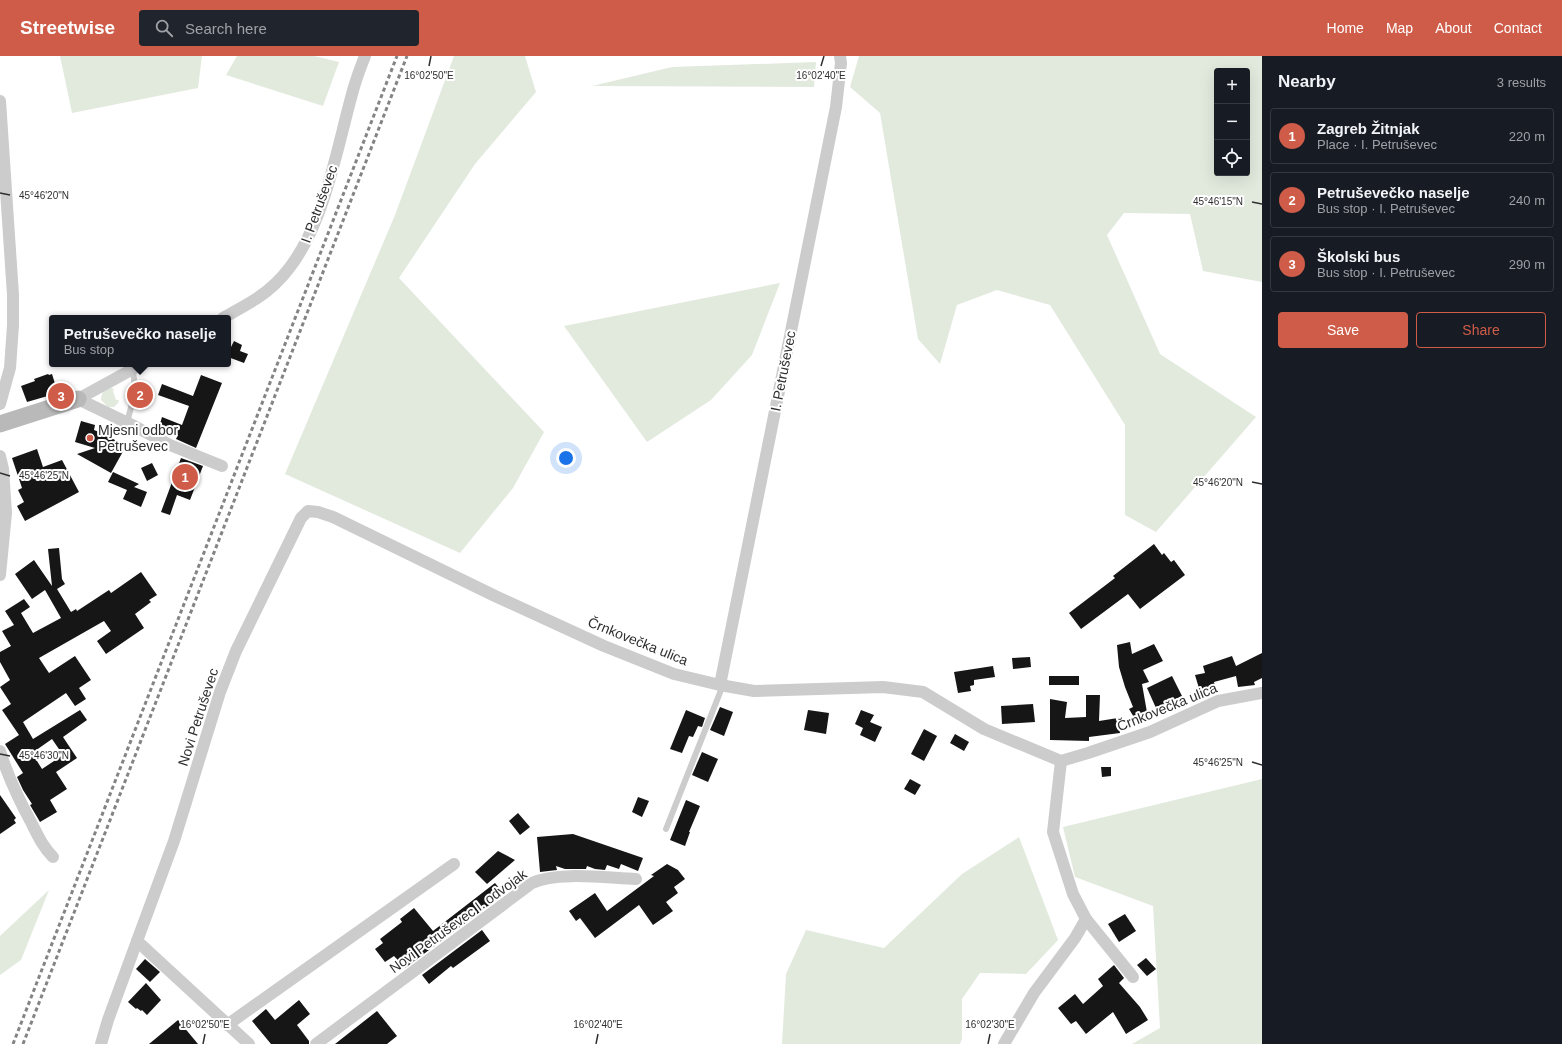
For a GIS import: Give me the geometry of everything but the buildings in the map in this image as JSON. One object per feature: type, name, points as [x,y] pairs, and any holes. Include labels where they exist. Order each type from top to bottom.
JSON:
[{"type":"street","name":"I. Petruševec","points":[[228,315],[262,296],[277,283],[290,267],[302,248],[312,229],[322,200],[354,86],[365,56]]},
{"type":"street","name":"I. Petruševec","points":[[722,685],[836,107],[841,63],[840,56]]},
{"type":"street","points":[[0,101],[13,295],[13,325],[10,368],[0,404]]},
{"type":"street","points":[[0,424],[32,415],[78,398],[137,367]]},
{"type":"street","points":[[78,398],[170,445],[222,466]]},
{"type":"street","points":[[0,456],[3,469],[6,513],[0,575]]},
{"type":"street","name":"Črnkovečka ulica","points":[[308,511],[318,512],[333,517],[495,596],[604,646],[674,674],[754,691],[883,688],[923,692],[984,729],[1061,761],[1088,754],[1150,732],[1218,701],[1262,693]]},
{"type":"street","name":"Novi Petruševec","points":[[101,1044],[136,941],[174,841],[220,692],[236,652],[301,518],[308,511]]},
{"type":"street","points":[[0,751],[12,785],[20,802],[45,849],[53,857]]},
{"type":"street","points":[[1061,761],[1053,832],[1073,894],[1086,919],[1133,977]]},
{"type":"street","points":[[227,1025],[454,864]]},
{"type":"street","name":"Novi Petruševec I. odvojak","points":[[316,1044],[532,883],[541,878],[636,879]]},
{"type":"street","points":[[1004,1044],[1034,993],[1075,938],[1086,919]]},
{"type":"street","points":[[136,941],[249,1044]]},
{"type":"lane","points":[[127,422],[134,397],[137,367]]},
{"type":"lane","points":[[666,829],[722,685]]},
{"type":"shaded area","points":[[60,56],[202,56],[198,88],[72,113]]},
{"type":"shaded area","points":[[237,56],[314,56],[339,62],[323,106],[226,75]]},
{"type":"shaded area","points":[[454,56],[525,56],[536,92],[475,164],[399,278],[544,432],[513,488],[460,553],[285,474],[395,215]]},
{"type":"shaded area","points":[[859,56],[1262,56],[1262,282],[1203,271],[1190,214],[1124,213],[1107,235],[1160,354],[1256,417],[1156,532],[1125,515],[1125,425],[1050,305],[997,290],[957,305],[940,364],[918,339],[880,113],[850,87]]},
{"type":"shaded area","points":[[816,62],[814,87],[592,86],[672,67]]},
{"type":"shaded area","points":[[780,283],[752,355],[711,400],[647,442],[564,326]]},
{"type":"shaded area","points":[[111,388],[114,389],[113,391],[116,400],[119,400],[114,407],[108,407],[101,400],[101,398],[105,391]]},
{"type":"shaded area","points":[[1262,779],[1262,1044],[1132,1044],[1160,1028],[1153,906],[1075,877],[1063,827]]},
{"type":"shaded area","points":[[1019,837],[1058,940],[1026,974],[980,973],[962,999],[962,1039],[960,1044],[782,1044],[786,974],[806,930],[884,948],[962,874]]},
{"type":"shaded area","points":[[49,890],[21,960],[0,975],[0,936]]},
{"type":"railway","points":[[13,1044],[397,56]]},
{"type":"railway","points":[[23,1044],[407,56]]},
{"type":"place","name":"Petruševečko naselje","points":[[140,395]]},
{"type":"place","name":"Školski bus","points":[[61,396]]},
{"type":"place","name":"Mjesni odbor Petruševec","points":[[90,438]]},
{"type":"place","name":"Zagreb Žitnjak","points":[[185,477]]}]
